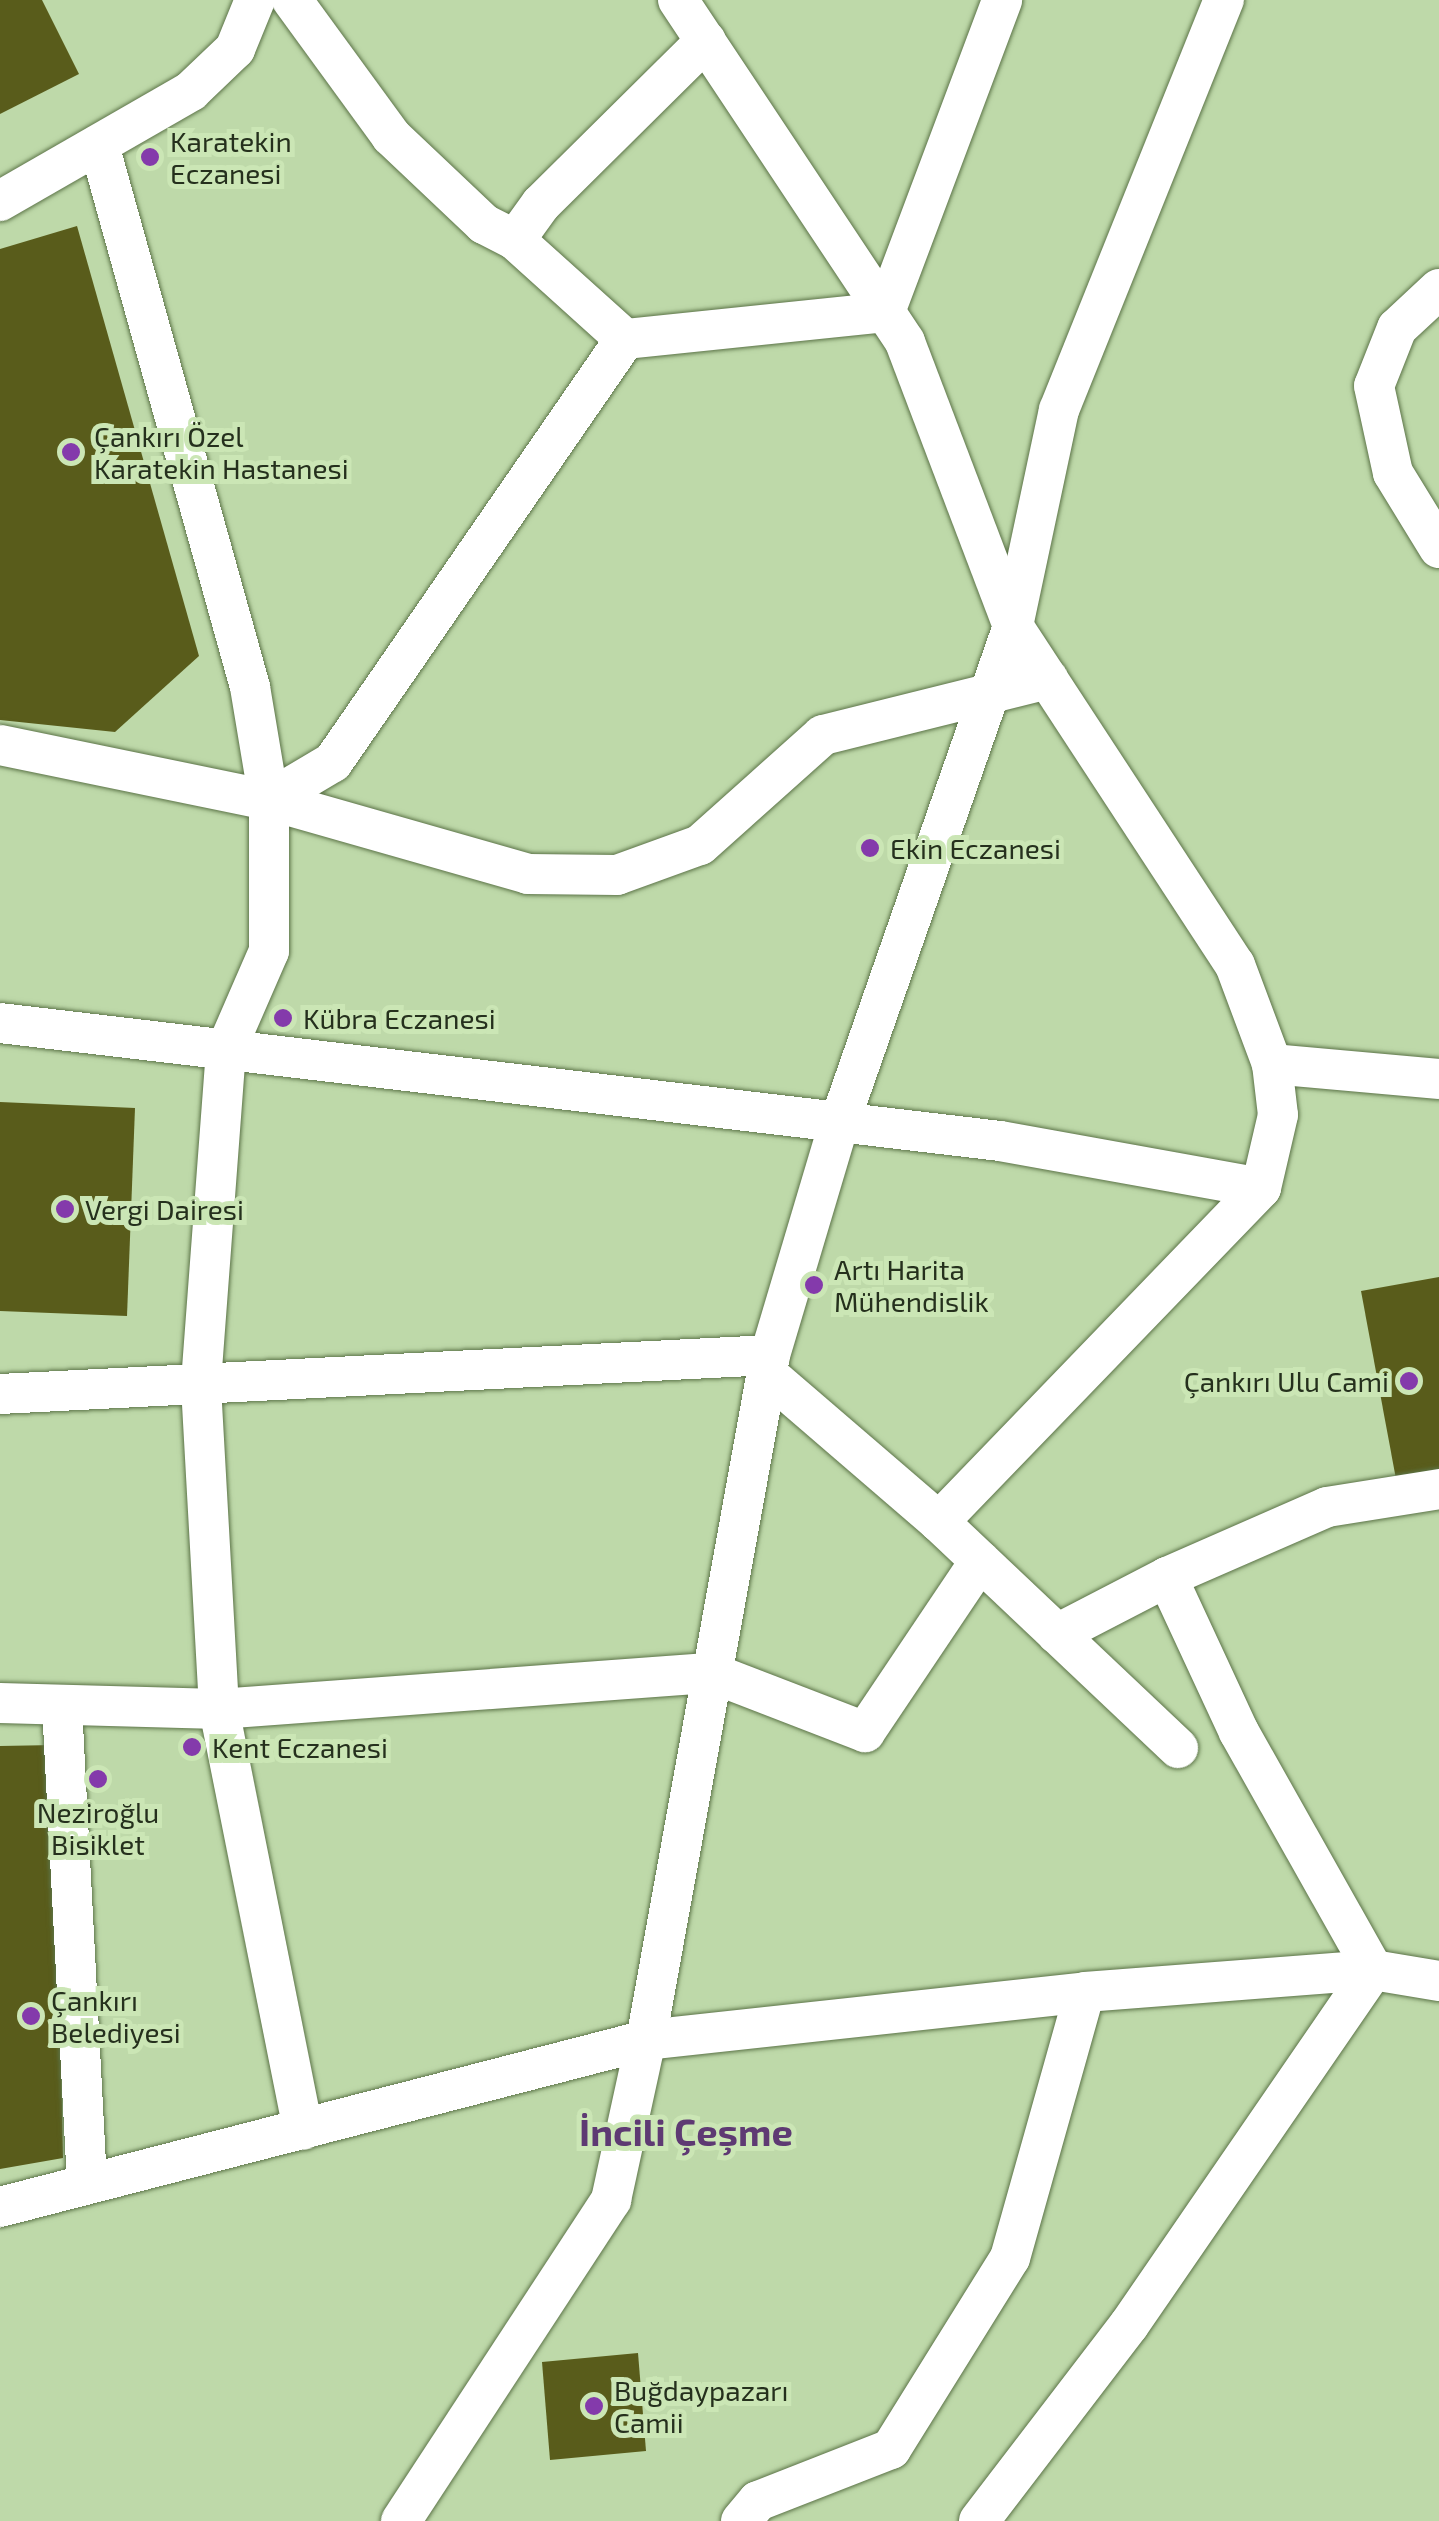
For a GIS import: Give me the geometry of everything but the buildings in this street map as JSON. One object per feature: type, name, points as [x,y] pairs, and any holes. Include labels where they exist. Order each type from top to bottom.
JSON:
[{"type":"street","points":[[0,201],[191,91],[236,49],[255,0]]},
{"type":"street","points":[[292,0],[392,136],[484,224],[516,240],[625,339],[885,312]]},
{"type":"street","points":[[678,0],[905,342],[1013,626],[1235,965],[1272,1064],[1278,1115],[1261,1188],[938,1522]]},
{"type":"street","points":[[885,312],[1002,0]]},
{"type":"street","points":[[401,2521],[611,2200],[646,2040],[768,1364],[839,1124],[1013,626],[1058,410],[1224,0]]},
{"type":"street","points":[[516,240],[542,204],[706,41]]},
{"type":"street","points":[[99,146],[250,687],[269,800],[270,951],[226,1050],[200,1386],[220,1709],[302,2130]]},
{"type":"street","points":[[1439,290],[1397,328],[1374,386],[1393,473],[1439,548]]},
{"type":"street","points":[[269,800],[333,762],[625,339]]},
{"type":"street","points":[[0,745],[269,800],[528,874],[617,876],[700,845],[824,735],[1048,679]]},
{"type":"street","points":[[0,1023],[1000,1141],[1261,1188]]},
{"type":"street","points":[[1272,1064],[1439,1079]]},
{"type":"street","points":[[0,1394],[768,1364],[1178,1748]]},
{"type":"street","points":[[1057,1634],[1167,1578],[1327,1506],[1439,1489]]},
{"type":"street","points":[[0,1703],[220,1709],[712,1672],[865,1732],[980,1561]]},
{"type":"street","points":[[1167,1578],[1238,1732],[1373,1970]]},
{"type":"street","points":[[62,1706],[87,2184]]},
{"type":"street","points":[[979,2521],[1129,2324],[1373,1970]]},
{"type":"street","points":[[0,2207],[646,2040],[1084,1992],[1373,1970],[1439,1981]]},
{"type":"street","points":[[741,2521],[758,2501],[890,2450],[1010,2258],[1084,1992]]},
{"type":"place","name":"Karatekin Eczanesi","points":[[150,157]]},
{"type":"place","name":"Çankırı Özel Karatekin Hastanesi","points":[[71,452]]},
{"type":"place","name":"Ekin Eczanesi","points":[[870,848]]},
{"type":"place","name":"Kübra Eczanesi","points":[[283,1018]]},
{"type":"place","name":"Vergi Dairesi","points":[[65,1209]]},
{"type":"place","name":"Artı Harita Mühendislik","points":[[814,1285]]},
{"type":"place","name":"Çankırı Ulu Cami","points":[[1409,1381]]},
{"type":"place","name":"Kent Eczanesi","points":[[192,1747]]},
{"type":"place","name":"Neziroğlu Bisiklet","points":[[98,1779]]},
{"type":"place","name":"Çankırı Belediyesi","points":[[31,2016]]},
{"type":"place","name":"Buğdaypazarı Camii","points":[[594,2406]]},
{"type":"district","name":"İncili Çeşme","points":[[686,2132]]}]
